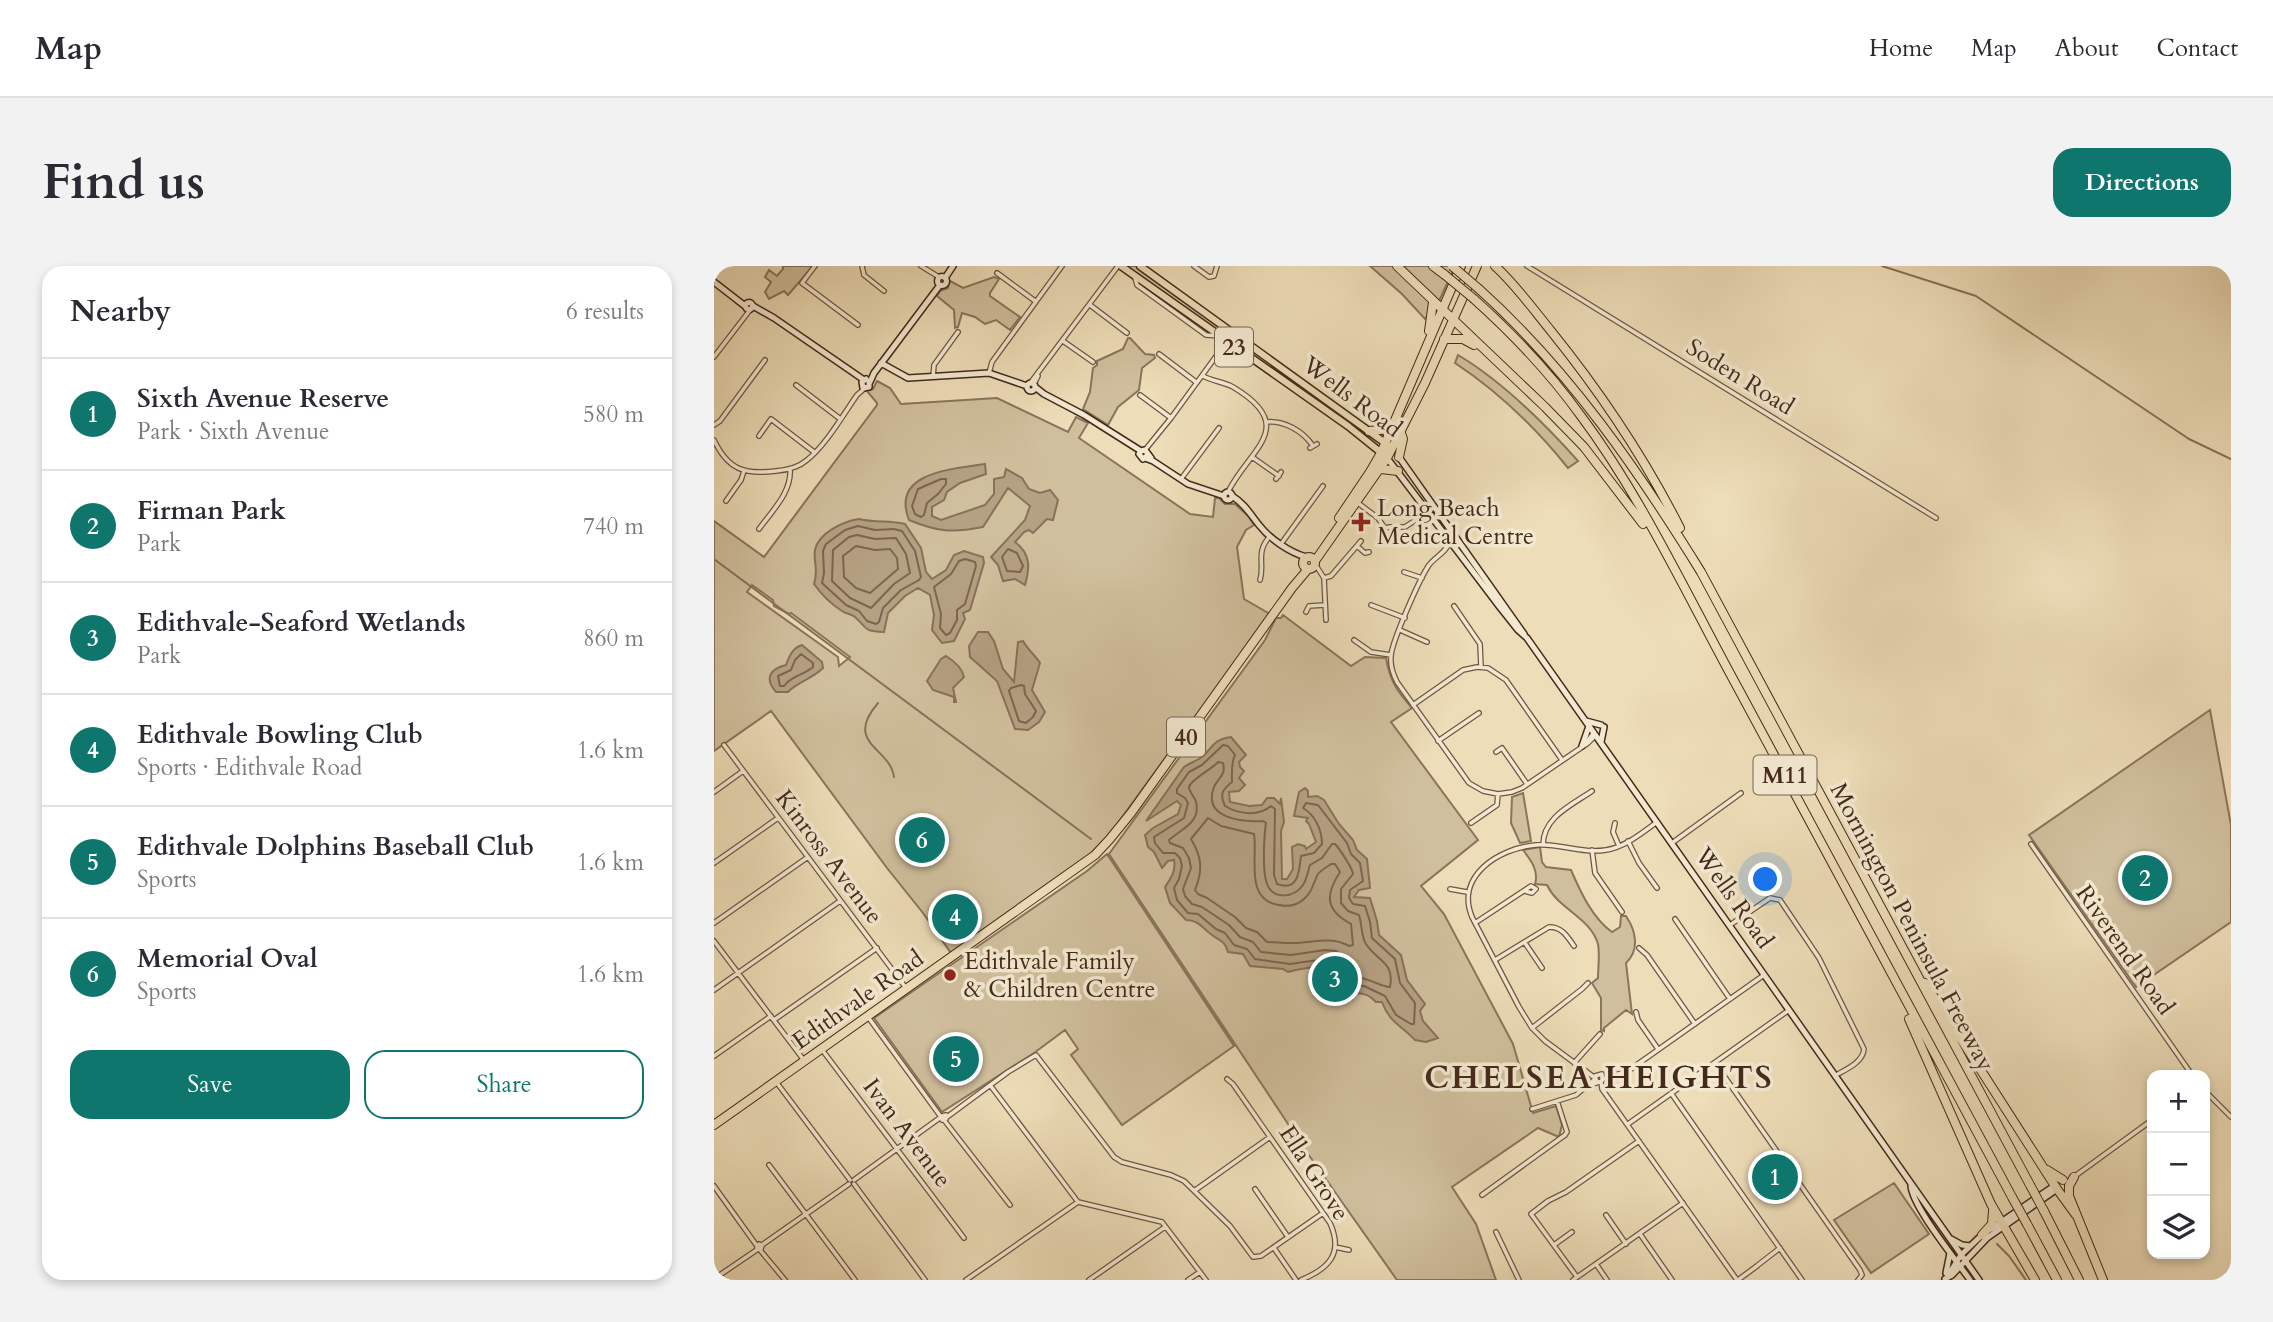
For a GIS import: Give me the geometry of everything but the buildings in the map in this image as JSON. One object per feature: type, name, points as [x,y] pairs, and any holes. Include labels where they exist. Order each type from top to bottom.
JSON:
[{"type":"highway","points":[[1397,266],[1584,447],[1655,541],[1680,583]]},
{"type":"highway","name":"Mornington Peninsula Freeway","points":[[1433,266],[1474,299],[1550,376],[1612,461],[2057,1280]]},
{"type":"highway","name":"Mornington Peninsula Freeway","points":[[1452,266],[1542,352],[1583,401],[1641,478],[1702,572],[2080,1280]]},
{"type":"highway","name":"40","points":[[1389,447],[1392,429],[1461,266]]},
{"type":"highway","name":"40","points":[[1384,455],[1401,433],[1477,266]]},
{"type":"highway","points":[[1495,266],[1550,330],[1611,410],[1650,472],[1702,572]]},
{"type":"highway","points":[[1429,341],[1433,302]]},
{"type":"highway","points":[[1444,339],[1470,341],[1501,366]]},
{"type":"highway","points":[[1369,431],[1392,429]]},
{"type":"highway","points":[[1399,457],[1401,433]]},
{"type":"highway","name":"Edithvale Road","points":[[1354,500],[1381,469],[1384,455]]},
{"type":"highway","name":"Edithvale Road","points":[[714,1125],[1078,868],[1110,841],[1310,564],[1384,455]]},
{"type":"highway","points":[[1381,469],[1398,471]]},
{"type":"highway","points":[[1904,953],[2076,1215]]},
{"type":"highway","points":[[1888,968],[2000,1227],[2035,1280]]},
{"type":"highway","points":[[2042,1166],[2063,1180]]},
{"type":"highway","points":[[2074,1177],[2068,1191],[2104,1280]]},
{"type":"highway","points":[[1982,1235],[1993,1220],[1991,1204]]},
{"type":"main road","name":"Wells Road","points":[[1120,266],[1348,426],[1384,455],[1499,606],[1524,634]]},
{"type":"main road","name":"Wells Road","points":[[1140,266],[1369,431],[1399,457],[1979,1280]]},
{"type":"main road","points":[[714,282],[739,301],[765,313],[865,383],[942,279]]},
{"type":"main road","points":[[882,362],[904,377],[989,373],[1031,385],[1084,415],[1181,479],[1199,489],[1228,495],[1241,504],[1270,536],[1310,564]]},
{"type":"main road","points":[[1584,745],[1587,723],[1602,726],[1601,742]]},
{"type":"main road","name":"Wells Road","points":[[1911,1185],[1922,1211],[1968,1280]]},
{"type":"main road","points":[[1963,1258],[2000,1227],[2056,1188]]},
{"type":"main road","points":[[1945,1279],[1970,1246],[1982,1235],[2000,1227]]},
{"type":"main road","points":[[1948,1237],[1961,1245],[1970,1246]]},
{"type":"main road","points":[[1945,1279],[1950,1252]]},
{"type":"main road","points":[[1945,1279],[1952,1275],[1958,1264]]},
{"type":"main road","points":[[1952,1275],[1968,1280]]},
{"type":"street","points":[[815,266],[802,284],[858,325]]},
{"type":"street","points":[[862,266],[864,275],[884,291]]},
{"type":"street","points":[[921,266],[942,279]]},
{"type":"street","points":[[989,373],[992,362],[1062,266]]},
{"type":"street","points":[[1031,385],[1120,266]]},
{"type":"street","points":[[1194,266],[1209,277],[1214,276],[1217,266]]},
{"type":"street","name":"Soden Road","points":[[1527,266],[1936,518]]},
{"type":"street","points":[[997,273],[1036,301]]},
{"type":"street","points":[[1090,305],[1127,333]]},
{"type":"street","points":[[714,357],[749,307]]},
{"type":"street","points":[[933,377],[934,365],[958,332]]},
{"type":"street","points":[[1144,453],[1233,333]]},
{"type":"street","points":[[1063,341],[1093,362]]},
{"type":"street","points":[[1159,354],[1197,382]]},
{"type":"street","points":[[714,425],[720,421],[765,360]]},
{"type":"street","points":[[1203,376],[1228,384],[1244,395],[1259,407],[1266,422],[1265,438],[1228,495]]},
{"type":"street","points":[[714,440],[725,458],[744,471],[758,473],[790,469],[805,462],[815,452],[865,383]]},
{"type":"street","points":[[796,386],[840,418]]},
{"type":"street","points":[[1140,395],[1171,418]]},
{"type":"street","points":[[759,436],[771,419],[815,452]]},
{"type":"street","points":[[1266,422],[1286,424],[1309,440],[1313,446]]},
{"type":"street","points":[[1181,479],[1219,428]]},
{"type":"street","points":[[1252,457],[1279,476]]},
{"type":"street","points":[[759,529],[790,484],[790,469]]},
{"type":"street","points":[[726,501],[744,471]]},
{"type":"street","points":[[1281,544],[1323,486]]},
{"type":"street","points":[[1354,500],[1378,518],[1383,528],[1405,527],[1428,512]]},
{"type":"street","points":[[1259,580],[1262,574],[1261,554],[1270,536]]},
{"type":"street","points":[[1324,578],[1331,576],[1361,541]]},
{"type":"street","points":[[1450,541],[1422,578],[1391,655],[1391,666],[1397,682],[1469,783],[1483,791],[1498,794],[1512,792],[1591,741],[1595,734]]},
{"type":"street","points":[[1357,546],[1365,553],[1369,552]]},
{"type":"street","points":[[1445,551],[1457,551]]},
{"type":"street","points":[[1310,564],[1324,578],[1326,620]]},
{"type":"street","points":[[1404,572],[1422,578]]},
{"type":"street","points":[[1306,611],[1309,606],[1325,604]]},
{"type":"street","points":[[1371,605],[1405,619]]},
{"type":"street","points":[[1454,606],[1480,644],[1481,667]]},
{"type":"street","points":[[1400,631],[1427,642]]},
{"type":"street","points":[[1354,640],[1371,652],[1391,655]]},
{"type":"street","points":[[1413,705],[1463,670],[1481,667],[1495,671],[1506,680],[1562,760]]},
{"type":"street","points":[[1438,741],[1479,713]]},
{"type":"street","name":"Kinross Avenue","points":[[724,745],[907,989]]},
{"type":"street","points":[[1496,752],[1502,748],[1528,784]]},
{"type":"street","points":[[714,792],[743,771]]},
{"type":"street","points":[[1543,845],[1544,834],[1553,818],[1592,791]]},
{"type":"street","points":[[1672,843],[1741,793]]},
{"type":"street","points":[[1471,823],[1497,805],[1498,794]]},
{"type":"street","points":[[714,863],[778,818]]},
{"type":"street","points":[[1657,822],[1628,841],[1607,850],[1543,845],[1519,848],[1499,857],[1479,871],[1472,880],[1467,892],[1469,908],[1532,1028],[1574,1063],[1598,1078],[1602,1089],[1737,1280],[1780,1248]]},
{"type":"street","points":[[1615,823],[1613,832],[1619,846]]},
{"type":"street","points":[[1628,841],[1639,863],[1657,888]]},
{"type":"street","name":"Riverend Road","points":[[2031,844],[2189,1070]]},
{"type":"street","points":[[1592,850],[1595,873],[1622,912]]},
{"type":"street","points":[[714,923],[808,857]]},
{"type":"street","points":[[1450,889],[1467,892]]},
{"type":"street","points":[[1475,923],[1525,891]]},
{"type":"street","points":[[1730,925],[1770,898],[1780,900],[1819,958],[1864,1049],[1861,1059],[1836,1076]]},
{"type":"street","points":[[714,990],[841,901]]},
{"type":"street","points":[[1675,919],[1730,999]]},
{"type":"street","points":[[1495,960],[1543,929],[1554,927],[1564,932],[1574,946]]},
{"type":"street","points":[[714,940],[804,1061]]},
{"type":"street","points":[[1525,943],[1542,968]]},
{"type":"street","points":[[714,1056],[877,948]]},
{"type":"street","points":[[1639,948],[1647,955],[1695,1024]]},
{"type":"street","points":[[1589,1076],[1598,1078],[1628,1071],[1764,975]]},
{"type":"street","points":[[1532,1028],[1588,983]]},
{"type":"street","points":[[1628,1124],[1789,1010]]},
{"type":"street","points":[[1636,1013],[1658,1049]]},
{"type":"street","points":[[868,1017],[1010,1205]]},
{"type":"street","points":[[1574,1063],[1600,1034]]},
{"type":"street","name":"Ivan Avenue","points":[[822,1049],[964,1238]]},
{"type":"street","points":[[715,1278],[1036,1055],[1114,1157],[1126,1164],[1171,1175],[1184,1181],[1230,1226],[1250,1255],[1258,1258],[1323,1213]]},
{"type":"street","points":[[1714,1063],[1860,1270],[1862,1275],[1858,1280]]},
{"type":"street","points":[[1583,1069],[1589,1076],[1590,1083]]},
{"type":"street","points":[[1532,1109],[1579,1094],[1598,1078]]},
{"type":"street","points":[[1585,1088],[1598,1078]]},
{"type":"street","name":"Ella Grove","points":[[1227,1079],[1323,1213],[1334,1233],[1335,1247],[1325,1268],[1319,1273],[1298,1280]]},
{"type":"street","points":[[776,1081],[925,1280]]},
{"type":"street","points":[[990,1085],[1078,1202],[1160,1221],[1206,1280]]},
{"type":"street","points":[[1671,1093],[1802,1280]]},
{"type":"street","points":[[2210,1096],[2231,1117]]},
{"type":"street","points":[[1482,1195],[1565,1135],[1567,1132],[1557,1101]]},
{"type":"street","points":[[2056,1188],[2147,1124]]},
{"type":"street","points":[[1194,1191],[1270,1137]]},
{"type":"street","points":[[1640,1141],[1531,1214],[1575,1279],[1683,1203]]},
{"type":"street","points":[[769,1166],[855,1280]]},
{"type":"street","points":[[2056,1188],[2063,1180],[2088,1166]]},
{"type":"street","points":[[714,1186],[785,1280]]},
{"type":"street","points":[[1255,1189],[1288,1237]]},
{"type":"street","points":[[966,1280],[1078,1202]]},
{"type":"street","points":[[1606,1215],[1626,1244]]},
{"type":"street","points":[[1089,1280],[1166,1226]]},
{"type":"street","points":[[1496,1232],[1519,1280]]},
{"type":"street","points":[[1554,1245],[1572,1232]]},
{"type":"street","points":[[1640,1234],[1672,1280]]},
{"type":"street","points":[[1335,1247],[1349,1250]]},
{"type":"street","points":[[1274,1248],[1298,1280]]},
{"type":"street","points":[[1596,1264],[1607,1280]]},
{"type":"street","points":[[1188,1280],[1199,1272]]},
{"type":"shaded area","points":[[783,266],[813,266],[788,295],[784,291],[769,299],[765,292],[771,282],[765,277],[769,270],[777,276]]},
{"type":"shaded area","points":[[1125,266],[1137,266],[1228,336],[1224,337]]},
{"type":"shaded area","points":[[1370,266],[1455,266],[1440,299],[1425,319]]},
{"type":"shaded area","points":[[994,277],[999,279],[990,296],[1020,317],[1010,330],[996,320],[985,324],[962,313],[958,327],[955,328],[954,310],[937,296],[940,291],[948,288],[950,281],[963,288]]},
{"type":"shaded area","points":[[1128,338],[1145,354],[1154,355],[1155,358],[1142,368],[1139,390],[1118,407],[1108,425],[1083,409],[1097,361],[1123,349]]},
{"type":"shaded area","points":[[1458,355],[1491,377],[1522,404],[1578,461],[1568,468],[1516,411],[1455,363]]},
{"type":"shaded area","points":[[877,381],[890,388],[901,404],[997,398],[1068,432],[1076,417],[1088,423],[1079,438],[1190,514],[1213,517],[1215,498],[1225,504],[1235,504],[1254,525],[1246,530],[1237,547],[1244,599],[1270,614],[1109,835],[1083,861],[951,953],[771,711],[714,751],[714,521],[764,557],[877,405],[867,391],[873,389]],"holes":[[[752,585],[773,600],[774,606],[791,613],[850,657],[839,666],[838,657],[747,592]]]},
{"type":"shaded area","points":[[1283,615],[1351,666],[1365,657],[1386,658],[1395,685],[1412,708],[1391,722],[1478,840],[1421,886],[1444,914],[1513,1044],[1533,1113],[1556,1106],[1562,1125],[1559,1137],[1538,1128],[1452,1187],[1476,1224],[1496,1280],[1397,1280],[1306,1151],[1109,854],[1265,640],[1276,618]]},
{"type":"shaded area","points":[[2210,710],[2231,825],[2231,922],[2136,987],[2029,835]]},
{"type":"shaded area","points":[[1523,793],[1531,841],[1520,843],[1511,823],[1512,797]]},
{"type":"shaded area","points":[[1540,847],[1542,862],[1546,867],[1571,870],[1588,904],[1605,926],[1612,932],[1620,927],[1621,916],[1626,916],[1632,928],[1635,946],[1626,963],[1632,1014],[1626,1010],[1604,1028],[1604,1031],[1601,1030],[1601,998],[1592,983],[1598,978],[1598,944],[1588,927],[1558,901],[1547,885],[1535,884],[1535,870],[1523,850]]},
{"type":"shaded area","points":[[1107,854],[1234,1046],[1122,1125],[1071,1055],[1078,1049],[1065,1030],[942,1112],[874,1018],[1087,871]]},
{"type":"shaded area","points":[[1773,1154],[1796,1186],[1777,1199],[1754,1167]]},
{"type":"shaded area","points":[[1894,1183],[1929,1234],[1871,1273],[1834,1220]]},
{"type":"water","points":[[985,464],[986,474],[960,483],[947,492],[944,500],[932,507],[932,516],[941,520],[985,505],[994,494],[994,479],[1004,477],[1006,469],[1022,478],[1029,489],[1040,493],[1050,490],[1058,500],[1053,520],[1047,519],[1033,533],[1029,530],[1024,532],[1015,542],[1027,556],[1028,573],[1025,585],[1015,579],[1003,581],[998,565],[991,557],[1025,520],[1030,506],[1008,488],[983,527],[945,530],[909,520],[905,504],[908,492],[916,483],[942,471]]},
{"type":"water","points":[[859,519],[905,524],[921,548],[926,572],[932,579],[946,570],[954,555],[964,551],[983,557],[984,563],[970,610],[963,613],[965,619],[954,641],[942,643],[932,630],[934,615],[930,595],[918,588],[905,596],[888,613],[884,632],[867,629],[855,617],[834,605],[817,588],[814,584],[817,544],[826,533],[846,522]]},
{"type":"water","points":[[978,632],[988,632],[994,641],[1003,669],[1014,682],[1018,642],[1023,641],[1040,663],[1032,690],[1045,712],[1039,722],[1028,730],[1015,729],[997,681],[970,657],[969,646]]},
{"type":"water","points":[[802,645],[822,662],[823,668],[788,692],[776,692],[770,682],[771,675],[776,669],[786,665],[793,651]]},
{"type":"water","points":[[946,656],[960,667],[964,677],[953,688],[956,702],[954,697],[933,690],[927,681],[941,659]]},
{"type":"water","points":[[1231,737],[1246,755],[1239,762],[1244,771],[1239,778],[1245,785],[1239,791],[1229,792],[1230,802],[1249,806],[1262,805],[1267,798],[1274,798],[1280,804],[1281,798],[1284,822],[1281,831],[1282,879],[1287,879],[1293,869],[1292,847],[1298,844],[1306,849],[1316,842],[1306,821],[1308,818],[1294,816],[1299,792],[1305,788],[1308,797],[1317,796],[1324,800],[1353,840],[1357,850],[1367,859],[1370,888],[1359,890],[1354,897],[1370,898],[1379,935],[1401,955],[1407,980],[1425,1004],[1420,1011],[1423,1021],[1438,1038],[1426,1042],[1415,1040],[1392,1019],[1382,1002],[1376,1002],[1369,996],[1358,993],[1355,993],[1352,999],[1332,966],[1288,972],[1283,969],[1250,966],[1243,954],[1228,952],[1222,942],[1197,923],[1186,920],[1170,903],[1165,887],[1174,871],[1174,860],[1168,861],[1162,868],[1154,852],[1148,847],[1145,835],[1178,814],[1181,805],[1177,801],[1146,821],[1184,767],[1204,756],[1219,740]]},
{"type":"waterway","points":[[1882,266],[1976,296],[2189,439],[2231,459]]},
{"type":"waterway","points":[[714,559],[1091,839]]},
{"type":"waterway","points":[[878,703],[868,717],[865,728],[871,744],[891,767],[894,777]]},
{"type":"waterway","points":[[1997,1244],[2026,1280]]},
{"type":"place","name":"Long Beach Medical Centre","points":[[1361,522]]},
{"type":"place","name":"Memorial Oval","points":[[922,840]]},
{"type":"place","name":"Firman Park","points":[[2145,878]]},
{"type":"place","name":"Edithvale Bowling Club","points":[[955,917]]},
{"type":"place","name":"Edithvale Family & Children Centre","points":[[950,975]]},
{"type":"place","name":"Edithvale-Seaford Wetlands","points":[[1335,979]]},
{"type":"place","name":"Edithvale Dolphins Baseball Club","points":[[956,1059]]},
{"type":"place","name":"Sixth Avenue Reserve","points":[[1775,1177]]},
{"type":"district","name":"CHELSEA HEIGHTS","points":[[1599,1078]]}]
